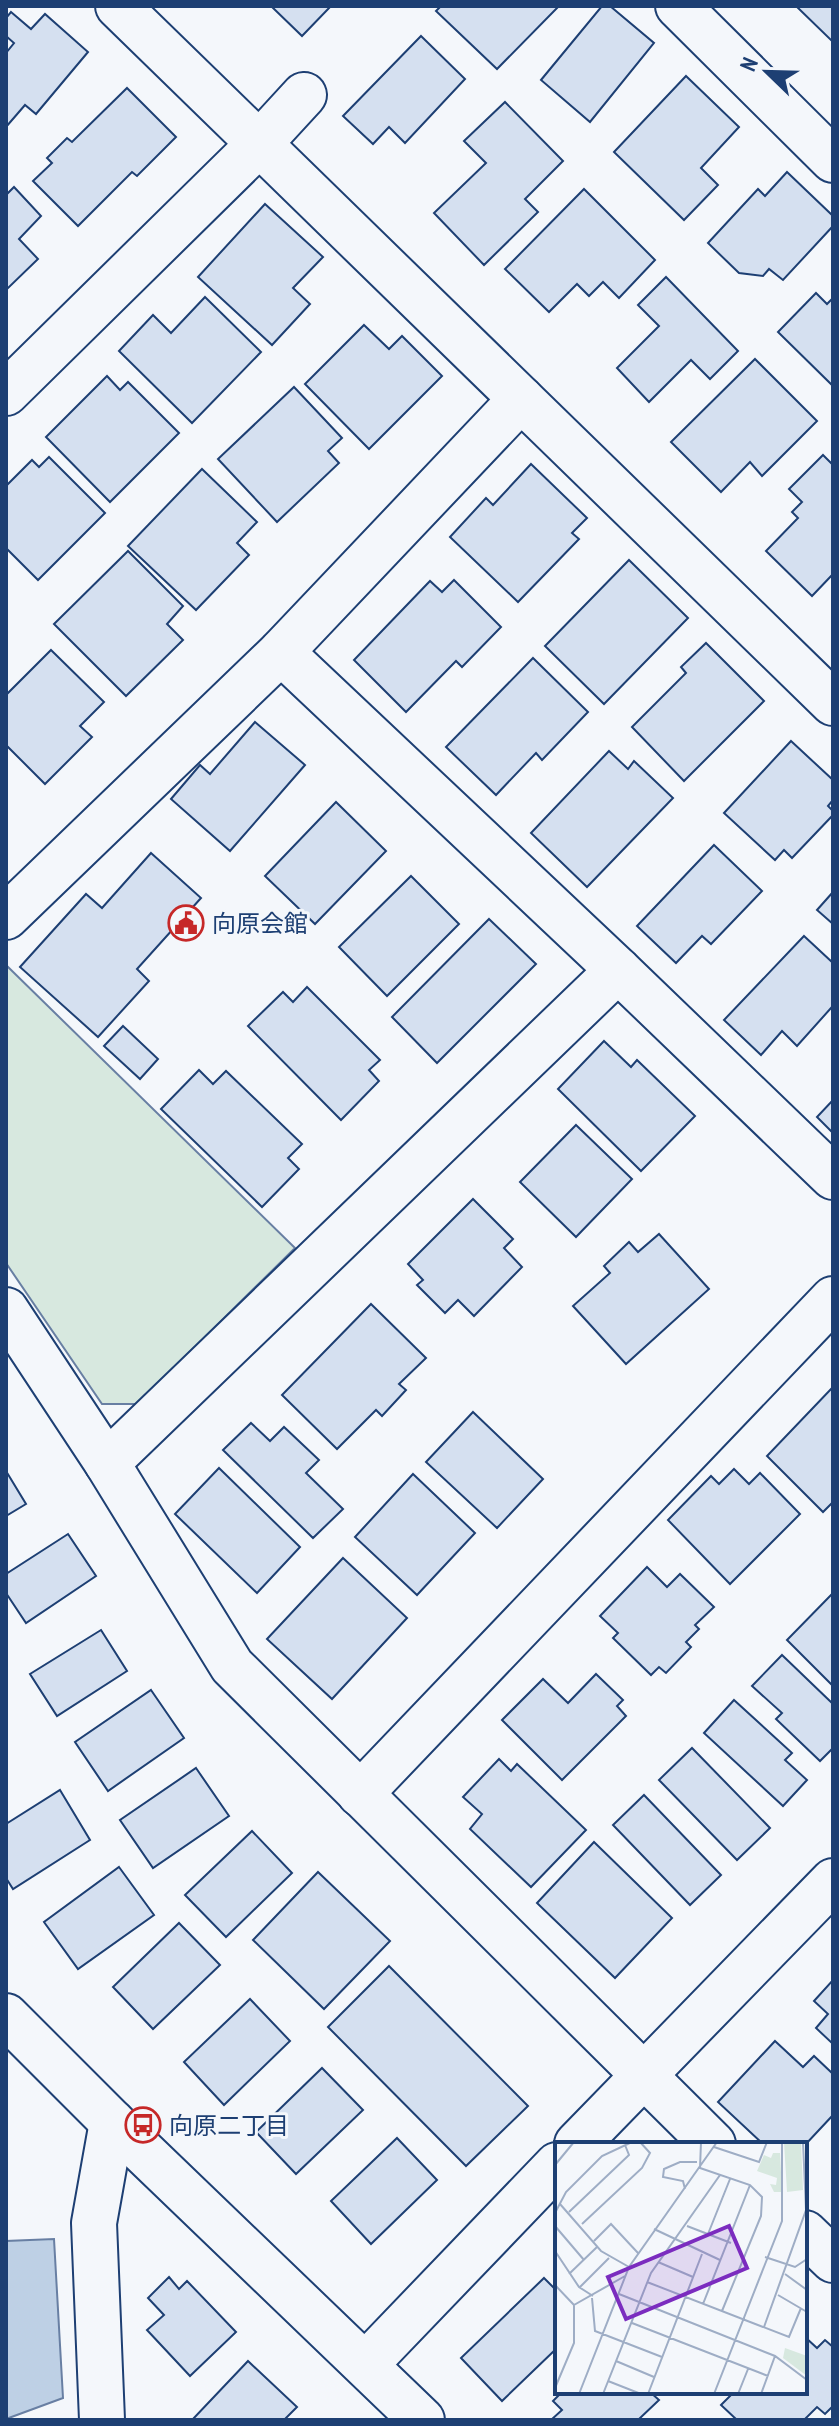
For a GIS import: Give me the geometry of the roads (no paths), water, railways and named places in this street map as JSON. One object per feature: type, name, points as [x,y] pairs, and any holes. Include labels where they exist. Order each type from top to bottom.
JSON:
[{"type":"street","points":[[118,6],[833,703]]},
{"type":"street","points":[[678,6],[833,160]]},
{"type":"street","points":[[6,393],[258,145],[304,95]]},
{"type":"street","points":[[6,917],[281,652],[521,399]]},
{"type":"street","points":[[281,652],[833,1177]]},
{"type":"street","points":[[107,1463],[618,970]]},
{"type":"street","points":[[360,1794],[833,1299]]},
{"type":"street","points":[[6,1310],[107,1463],[232,1666],[711,2142]]},
{"type":"street","points":[[579,2142],[833,1881]]},
{"type":"street","points":[[6,2016],[422,2420]]},
{"type":"street","points":[[102,2420],[94,2223],[112,2122]]},
{"type":"street","points":[[366,2364],[555,2167]]},
{"type":"street","points":[[807,2235],[833,2260]]},
{"type":"water","points":[[54,2239],[63,2398],[6,2419],[6,2241]]},
{"type":"place","name":"向原会館","points":[[186,923]]},
{"type":"place","name":"向原二丁目","points":[[143,2125]]}]
